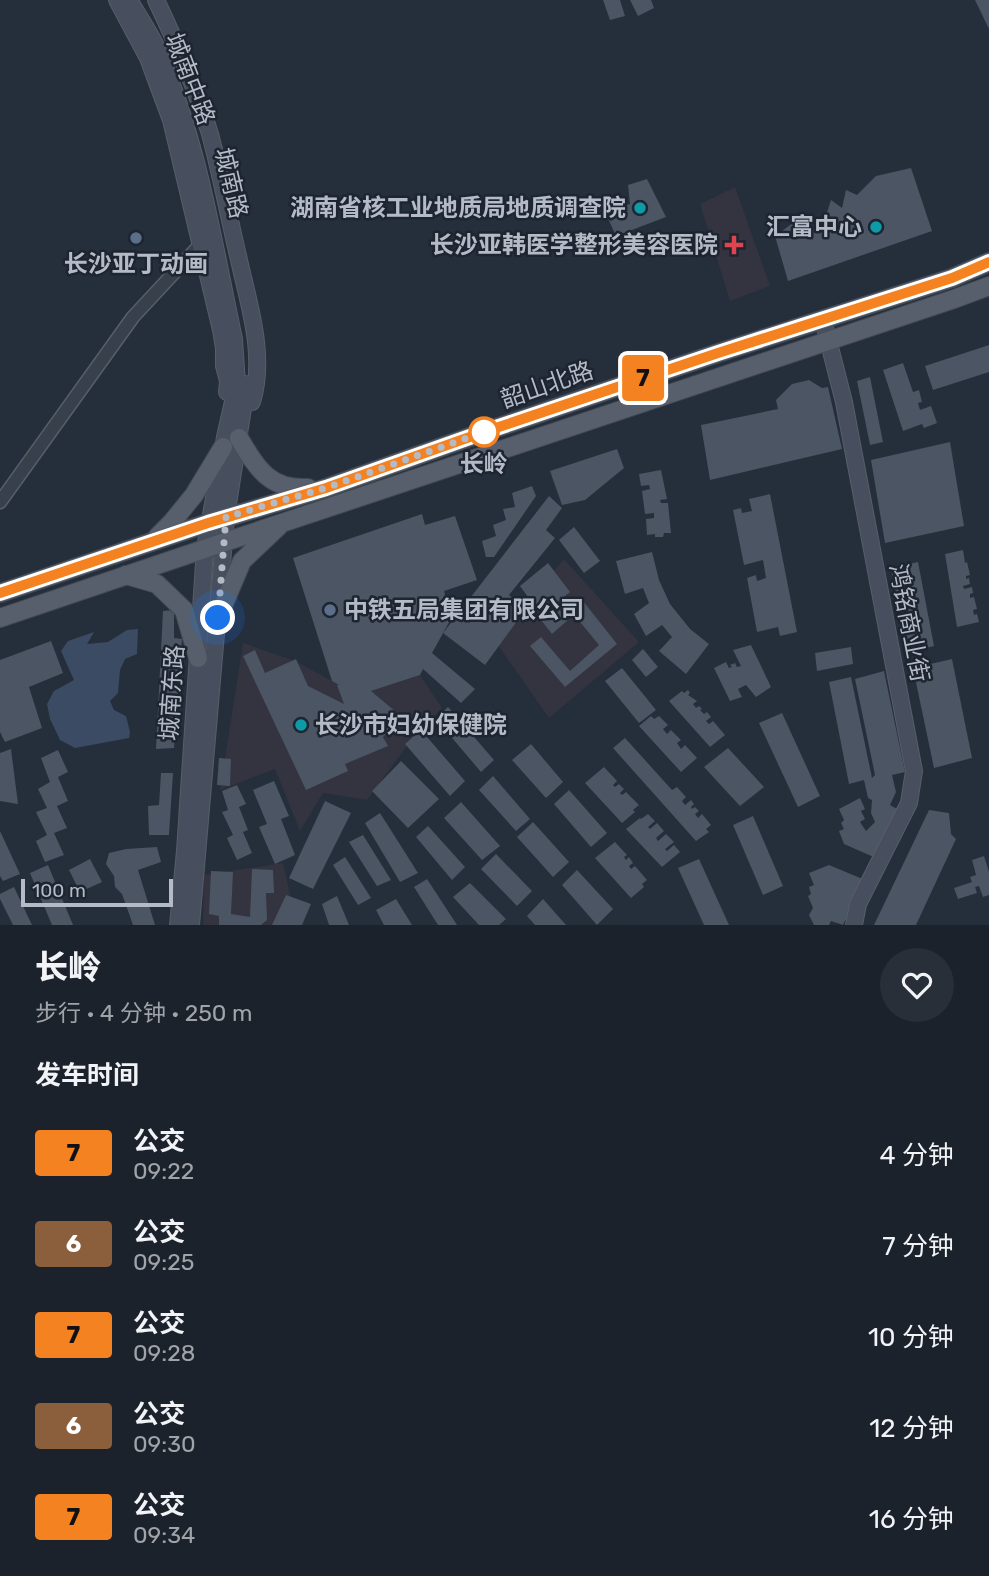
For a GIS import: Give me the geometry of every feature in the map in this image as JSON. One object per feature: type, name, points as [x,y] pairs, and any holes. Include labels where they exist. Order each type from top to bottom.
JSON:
[{"type":"main road","points":[[117,0],[148,58],[171,120],[225,348],[224,366],[228,381],[225,404],[231,439],[270,479],[279,484],[300,489],[326,488]]},
{"type":"main road","name":"城南中路","points":[[130,0],[155,45],[190,139],[234,339],[241,385]]},
{"type":"main road","name":"城南路","points":[[140,0],[162,40],[195,129],[233,296],[245,365],[241,385]]},
{"type":"main road","points":[[149,542],[172,522],[194,495],[231,439],[253,398],[257,374],[257,349],[251,314],[210,135],[192,80],[156,0]]},
{"type":"main road","name":"韶山北路","points":[[0,593],[226,517],[326,488],[481,433],[952,278],[989,262]]},
{"type":"main road","name":"韶山北路","points":[[0,618],[989,286]]},
{"type":"main road","name":"鸿铭商业街","points":[[823,320],[846,415],[914,771],[909,803],[858,904],[854,925]]},
{"type":"main road","name":"城南东路","points":[[178,925],[205,548],[208,523],[231,439],[241,385]]},
{"type":"main road","name":"城南东路","points":[[191,925],[225,541],[231,439]]},
{"type":"main road","points":[[218,618],[242,561],[283,522]]},
{"type":"main road","points":[[127,575],[157,584],[184,610],[198,658]]},
{"type":"street","points":[[0,502],[133,317],[200,245]]},
{"type":"shaded area","name":"长沙亚韩医学整形美容医院","points":[[735,187],[770,286],[730,301],[700,204]]},
{"type":"shaded area","points":[[564,559],[639,642],[549,718],[495,641]]},
{"type":"shaded area","points":[[243,643],[295,661],[358,695],[420,675],[442,708],[413,738],[367,800],[323,793],[300,831],[275,769],[220,790]]},
{"type":"shaded area","points":[[283,863],[297,925],[203,925],[204,875]]},
{"type":"water","points":[[138,629],[137,654],[125,659],[120,670],[118,693],[110,701],[114,710],[126,716],[129,738],[75,748],[60,740],[50,719],[47,704],[54,691],[74,680],[61,651],[68,641],[94,632],[87,644],[108,642],[127,630]]},
{"type":"building","points":[[603,0],[620,0],[625,16],[610,20]]},
{"type":"building","points":[[630,0],[651,0],[654,8],[638,16]]},
{"type":"building","points":[[975,0],[989,0],[989,29]]},
{"type":"building","name":"汇富中心","points":[[911,168],[932,231],[788,281],[775,236],[793,223],[821,231],[831,200],[842,208],[846,190],[857,195],[876,176]]},
{"type":"building","name":"湖南省核工业地质局地质调查院","points":[[647,179],[666,217],[616,236],[605,212],[630,204],[628,185]]},
{"type":"building","points":[[989,345],[989,372],[933,390],[925,366]]},
{"type":"building","points":[[903,363],[913,392],[919,390],[922,402],[918,403],[920,410],[931,406],[937,423],[924,428],[922,424],[903,431],[883,370]]},
{"type":"building","points":[[870,377],[883,442],[870,445],[857,381]]},
{"type":"building","points":[[809,380],[822,388],[828,387],[842,449],[710,480],[701,425],[778,409],[776,400],[792,384]]},
{"type":"building","points":[[950,442],[964,526],[885,543],[871,460]]},
{"type":"building","points":[[617,449],[624,468],[585,500],[562,505],[550,471]]},
{"type":"building","points":[[661,470],[667,499],[660,500],[661,503],[668,503],[671,533],[655,537],[655,534],[647,535],[646,519],[654,518],[654,513],[645,514],[642,491],[650,489],[649,485],[641,486],[639,474]]},
{"type":"building","points":[[532,486],[536,496],[494,557],[486,557],[482,541],[496,536],[493,525],[506,520],[503,509],[515,507],[512,493]]},
{"type":"building","points":[[770,494],[797,632],[780,636],[778,627],[757,632],[747,578],[756,575],[757,581],[766,578],[763,560],[744,565],[733,510],[741,508],[742,513],[752,511],[749,499]]},
{"type":"building","points":[[549,496],[562,508],[546,530],[555,538],[509,595],[526,609],[485,665],[443,633]]},
{"type":"building","points":[[422,514],[425,525],[455,516],[477,580],[444,591],[447,601],[454,605],[450,612],[452,617],[432,653],[475,689],[461,703],[423,669],[420,675],[371,691],[402,717],[383,737],[388,746],[345,764],[348,771],[306,790],[243,656],[255,650],[265,673],[296,659],[308,686],[344,704],[339,685],[332,681],[293,558]]},
{"type":"building","points":[[574,527],[600,561],[584,573],[559,540]]},
{"type":"building","points":[[963,550],[970,575],[966,576],[966,579],[969,578],[970,584],[963,586],[964,589],[972,587],[970,598],[974,597],[977,609],[973,610],[974,615],[977,614],[979,622],[957,627],[945,554]]},
{"type":"building","points":[[652,552],[659,580],[670,604],[690,629],[709,644],[686,674],[659,651],[672,637],[662,625],[646,636],[634,614],[649,603],[643,588],[625,594],[616,561]]},
{"type":"building","points":[[918,562],[934,646],[907,653],[891,568]]},
{"type":"building","points":[[548,563],[570,592],[541,615],[520,586]]},
{"type":"building","points":[[583,601],[617,644],[565,687],[530,646],[541,637],[570,671],[599,645],[571,611]]},
{"type":"building","points":[[557,607],[568,620],[552,634],[541,620]]},
{"type":"building","points":[[174,610],[174,638],[182,639],[174,748],[156,749],[163,611]]},
{"type":"building","points":[[51,641],[63,673],[29,687],[42,728],[5,742],[0,732],[0,660]]},
{"type":"building","points":[[751,645],[771,687],[756,697],[746,685],[738,689],[742,697],[730,701],[714,668],[726,662],[729,668],[735,663],[737,667],[741,666],[733,650]]},
{"type":"building","points":[[851,647],[853,664],[817,671],[815,653]]},
{"type":"building","points":[[643,649],[658,667],[646,677],[632,660]]},
{"type":"building","points":[[952,659],[972,758],[934,768],[913,668]]},
{"type":"building","points":[[622,668],[656,710],[639,723],[605,681]]},
{"type":"building","points":[[884,671],[905,772],[892,775],[896,792],[890,805],[899,810],[876,858],[844,844],[839,831],[844,829],[841,823],[844,820],[839,809],[860,798],[865,809],[861,811],[865,819],[860,822],[866,831],[875,822],[871,813],[872,800],[868,798],[864,780],[849,784],[829,682],[851,677],[872,778],[875,775],[855,679]]},
{"type":"building","points":[[688,690],[688,695],[697,701],[693,704],[696,708],[699,706],[704,714],[707,712],[711,717],[706,721],[709,724],[713,721],[725,735],[710,747],[669,701],[682,691],[684,693]]},
{"type":"building","points":[[448,707],[494,760],[481,772],[436,719]]},
{"type":"building","points":[[782,713],[820,796],[798,807],[759,723]]},
{"type":"building","points":[[651,716],[654,719],[659,716],[668,725],[663,729],[667,734],[671,730],[681,740],[677,743],[681,749],[685,745],[697,758],[681,772],[639,726]]},
{"type":"building","points":[[421,730],[465,781],[450,796],[405,744]]},
{"type":"building","points":[[625,738],[672,790],[677,787],[686,797],[682,801],[685,805],[691,800],[694,804],[692,809],[695,807],[699,811],[695,814],[698,818],[702,814],[711,825],[706,829],[709,832],[696,841],[613,748]]},
{"type":"building","points":[[531,744],[563,782],[546,798],[512,760]]},
{"type":"building","points":[[728,748],[764,787],[740,806],[704,767]]},
{"type":"building","points":[[11,749],[18,804],[0,801],[0,753]]},
{"type":"building","points":[[58,750],[68,772],[58,777],[68,801],[57,806],[67,828],[54,833],[64,855],[45,862],[36,841],[47,835],[36,812],[47,808],[38,789],[50,782],[41,758]]},
{"type":"building","points":[[219,758],[231,759],[230,786],[217,785]]},
{"type":"building","points":[[401,761],[439,799],[408,828],[372,791]]},
{"type":"building","points":[[604,767],[617,781],[613,785],[615,787],[619,784],[624,789],[620,793],[622,795],[626,792],[639,805],[622,823],[585,783]]},
{"type":"building","points":[[161,773],[173,773],[169,835],[149,835],[148,806],[159,805]]},
{"type":"building","points":[[493,776],[530,819],[516,831],[479,790]]},
{"type":"building","points":[[274,781],[289,816],[281,819],[295,855],[275,864],[259,827],[267,824],[253,790]]},
{"type":"building","points":[[237,785],[246,804],[239,807],[248,830],[243,832],[252,853],[237,860],[227,838],[233,835],[222,812],[228,810],[222,791]]},
{"type":"building","points":[[569,790],[607,833],[591,847],[554,804]]},
{"type":"building","points":[[325,801],[351,813],[313,889],[289,878]]},
{"type":"building","points":[[461,802],[500,846],[482,860],[444,818]]},
{"type":"building","points":[[929,810],[949,813],[951,834],[956,839],[916,925],[874,925]]},
{"type":"building","points":[[380,813],[418,873],[400,882],[365,823]]},
{"type":"building","points":[[648,814],[655,821],[648,827],[650,829],[657,823],[664,831],[656,838],[658,841],[666,834],[674,842],[665,849],[667,851],[674,845],[680,852],[662,867],[626,829]]},
{"type":"building","points":[[753,816],[783,886],[763,895],[733,825]]},
{"type":"building","points":[[533,822],[569,862],[553,877],[517,837]]},
{"type":"building","points":[[428,826],[465,867],[452,880],[416,837]]},
{"type":"building","points":[[0,831],[20,874],[3,881],[0,876]]},
{"type":"building","points":[[363,835],[391,880],[377,886],[349,842]]},
{"type":"building","points":[[615,842],[627,855],[624,857],[626,860],[629,857],[633,863],[629,866],[631,869],[635,866],[647,880],[642,884],[644,887],[631,898],[595,858]]},
{"type":"building","points":[[157,847],[161,862],[138,870],[155,925],[133,925],[122,894],[115,887],[114,876],[106,864],[109,853]]},
{"type":"building","points":[[496,854],[532,891],[517,906],[481,869]]},
{"type":"building","points":[[984,856],[989,872],[989,895],[983,897],[979,886],[975,887],[977,893],[958,899],[954,888],[972,882],[970,877],[976,875],[972,860]]},
{"type":"building","points":[[345,857],[371,898],[358,905],[333,865]]},
{"type":"building","points":[[90,859],[102,882],[80,892],[69,870]]},
{"type":"building","points":[[699,859],[729,925],[704,925],[678,868]]},
{"type":"building","points":[[48,865],[73,925],[52,925],[30,873]]},
{"type":"building","points":[[829,865],[865,880],[843,925],[831,921],[829,925],[814,925],[809,915],[813,908],[808,896],[811,894],[809,887],[814,885],[809,873]]},
{"type":"building","points":[[252,869],[273,870],[274,893],[266,893],[267,920],[261,925],[219,925],[219,916],[209,914],[211,871],[233,872],[231,914],[250,917]]},
{"type":"building","points":[[577,870],[613,909],[597,925],[562,885]]},
{"type":"building","points":[[427,879],[457,925],[438,925],[414,887]]},
{"type":"building","points":[[470,883],[506,919],[499,925],[479,925],[453,897]]},
{"type":"building","points":[[14,887],[32,925],[13,925],[0,899],[0,894]]},
{"type":"building","points":[[286,895],[311,904],[302,925],[272,925]]},
{"type":"building","points":[[337,896],[349,925],[329,925],[322,904]]},
{"type":"building","points":[[396,899],[412,925],[384,925],[376,910]]},
{"type":"building","points":[[543,899],[566,925],[535,925],[527,916]]},
{"type":"bus line","name":"7","points":[[0,593],[208,523],[326,488],[718,353],[952,278],[989,262]]},
{"type":"place","name":"湖南省核工业地质局地质调查院","points":[[640,208]]},
{"type":"place","name":"汇富中心","points":[[876,227]]},
{"type":"place","name":"长沙亚丁动画","points":[[136,238]]},
{"type":"place","name":"长沙亚韩医学整形美容医院","points":[[734,245]]},
{"type":"place","name":"长岭","points":[[484,432]]},
{"type":"place","name":"中铁五局集团有限公司","points":[[330,610]]},
{"type":"place","name":"长沙市妇幼保健院","points":[[301,725]]},
{"type":"route","points":[[218,618],[226,517],[326,488],[484,432]]}]
